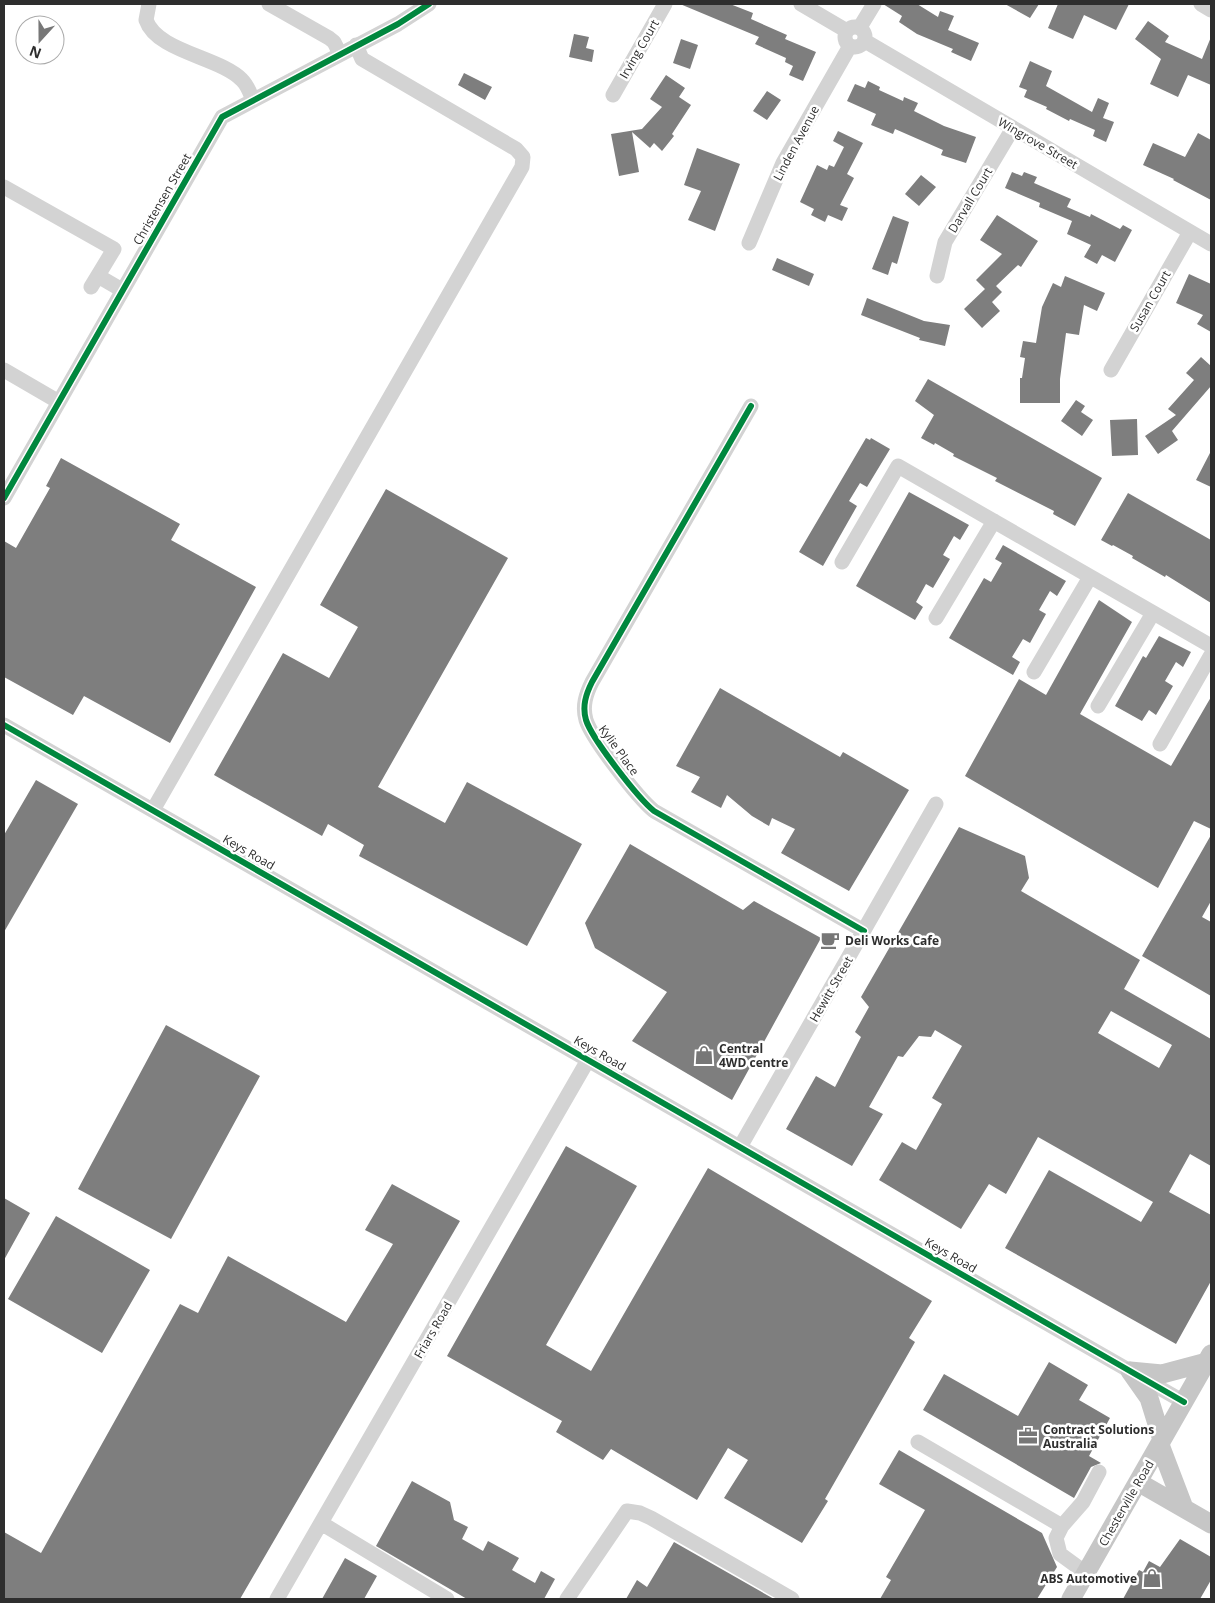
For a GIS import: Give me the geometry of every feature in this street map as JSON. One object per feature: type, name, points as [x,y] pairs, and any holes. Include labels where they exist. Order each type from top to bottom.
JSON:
[{"type":"main road","points":[[1130,1371],[1162,1374],[1209,1358]]},
{"type":"main road","name":"Chesterville Road","points":[[1071,1599],[1209,1358]]},
{"type":"main road","points":[[1130,1371],[1149,1398],[1161,1443],[1184,1508]]},
{"type":"main road","points":[[1138,1482],[1211,1524]]},
{"type":"street","points":[[149,4],[146,20],[151,31],[174,45],[241,79],[253,100]]},
{"type":"street","points":[[269,4],[329,38],[334,42],[340,54]]},
{"type":"street","name":"Christensen Street","points":[[4,498],[222,117],[412,16],[429,4]]},
{"type":"street","name":"Irving Court","points":[[613,95],[665,4]]},
{"type":"street","name":"Wingrove Street","points":[[801,4],[857,33],[1013,128],[1211,244]]},
{"type":"street","points":[[857,33],[874,4]]},
{"type":"street","points":[[1201,4],[1211,10]]},
{"type":"street","name":"Linden Avenue","points":[[749,243],[783,163],[850,46],[856,47],[857,33]]},
{"type":"street","points":[[153,810],[522,167],[523,157],[516,148],[362,59],[356,45]]},
{"type":"street","name":"Darvall Court","points":[[937,276],[945,242],[1013,128]]},
{"type":"street","points":[[4,187],[138,263]]},
{"type":"street","name":"Susan Court","points":[[1111,370],[1190,232]]},
{"type":"street","points":[[114,248],[95,282],[122,290]]},
{"type":"street","points":[[4,370],[59,402]]},
{"type":"street","name":"Kylie Place","points":[[751,406],[592,682],[585,696],[586,720],[592,732],[639,797],[654,811],[864,931]]},
{"type":"street","points":[[842,562],[898,466],[1211,646]]},
{"type":"street","points":[[936,618],[994,521]]},
{"type":"street","points":[[1034,672],[1090,577]]},
{"type":"street","points":[[1098,706],[1153,613]]},
{"type":"street","points":[[1160,744],[1211,655]]},
{"type":"street","name":"Keys Road","points":[[4,725],[1184,1402]]},
{"type":"street","name":"Hewitt Street","points":[[740,1147],[936,804]]},
{"type":"street","name":"Friars Road","points":[[277,1599],[588,1060]]},
{"type":"street","points":[[918,1442],[1062,1526]]},
{"type":"street","points":[[1086,1573],[1060,1554],[1056,1538],[1062,1526],[1083,1502],[1100,1472]]},
{"type":"street","points":[[567,1599],[627,1511],[640,1512],[792,1599]]},
{"type":"street","points":[[321,1523],[447,1599]]},
{"type":"building","points":[[680,4],[730,4],[753,13],[751,19],[787,35],[785,39],[816,52],[803,81],[789,75],[793,66],[785,62],[786,58],[755,44],[759,37]]},
{"type":"building","points":[[883,4],[917,4],[938,17],[940,11],[954,16],[948,30],[979,43],[971,61],[951,52],[953,49],[917,34],[899,22],[902,16]]},
{"type":"building","points":[[1005,4],[1039,4],[1030,18]]},
{"type":"building","points":[[1058,4],[1129,4],[1116,30],[1084,15],[1073,39],[1048,28]]},
{"type":"building","points":[[1148,21],[1169,36],[1165,42],[1202,59],[1211,37],[1211,85],[1188,75],[1178,97],[1150,84],[1161,59],[1135,39]]},
{"type":"building","points":[[574,34],[589,37],[586,48],[594,50],[592,62],[569,57]]},
{"type":"building","points":[[681,39],[698,45],[690,69],[673,63]]},
{"type":"building","points":[[1030,61],[1052,71],[1046,86],[1092,112],[1098,98],[1109,103],[1103,118],[1114,122],[1106,142],[1093,136],[1095,130],[1070,119],[1069,121],[1046,109],[1047,107],[1024,97],[1027,90],[1019,87]]},
{"type":"building","points":[[464,73],[492,87],[485,100],[458,85]]},
{"type":"building","points":[[666,75],[685,88],[679,97],[691,105],[672,134],[674,136],[662,151],[654,143],[650,148],[632,132],[639,172],[619,176],[611,134],[642,129],[662,107],[650,99]]},
{"type":"building","points":[[868,81],[880,87],[879,90],[903,101],[904,97],[918,103],[914,111],[944,126],[976,137],[966,163],[941,155],[943,150],[895,129],[893,134],[871,125],[876,114],[847,101],[855,84],[865,88]]},
{"type":"building","points":[[767,91],[781,100],[767,120],[753,111]]},
{"type":"building","points":[[838,131],[863,143],[847,174],[854,178],[840,205],[848,208],[842,221],[828,215],[825,222],[811,215],[814,209],[800,202],[817,165],[827,170],[829,165],[834,167],[844,147],[833,141]]},
{"type":"building","points":[[1198,133],[1211,140],[1211,200],[1174,179],[1143,165],[1153,143],[1185,157]]},
{"type":"building","points":[[697,148],[740,164],[715,231],[688,220],[701,191],[684,185]]},
{"type":"building","points":[[1012,172],[1022,176],[1024,172],[1037,177],[1034,183],[1071,199],[1067,207],[1090,217],[1091,214],[1120,229],[1123,225],[1132,230],[1115,262],[1102,255],[1097,264],[1084,257],[1091,245],[1067,234],[1072,221],[1039,207],[1040,203],[1005,188]]},
{"type":"building","points":[[921,175],[936,187],[919,206],[905,194]]},
{"type":"building","points":[[997,215],[1038,241],[1021,267],[1018,265],[996,286],[1002,292],[992,302],[1000,311],[982,328],[964,309],[985,289],[976,280],[1002,254],[980,240]]},
{"type":"building","points":[[893,216],[909,222],[897,264],[892,262],[888,275],[872,269]]},
{"type":"building","points":[[777,258],[814,274],[809,286],[772,270]]},
{"type":"building","points":[[1189,274],[1211,284],[1211,332],[1197,324],[1203,315],[1176,303]]},
{"type":"building","points":[[1065,276],[1105,293],[1097,311],[1084,305],[1079,335],[1066,333],[1060,379],[1060,403],[1020,403],[1020,378],[1022,378],[1025,358],[1020,357],[1023,341],[1036,343],[1042,307],[1053,283],[1061,287]]},
{"type":"building","points":[[867,298],[924,321],[950,325],[945,346],[919,340],[920,338],[861,315]]},
{"type":"building","points":[[1201,357],[1211,366],[1211,386],[1172,431],[1178,440],[1158,454],[1145,436],[1176,415],[1168,409],[1194,380],[1186,373]]},
{"type":"building","points":[[928,379],[1102,478],[1075,526],[1053,514],[1054,511],[995,481],[997,478],[953,456],[954,454],[935,443],[934,445],[921,438],[934,415],[915,401]]},
{"type":"building","points":[[1076,400],[1085,406],[1081,412],[1093,420],[1082,436],[1061,421]]},
{"type":"building","points":[[1137,419],[1138,455],[1112,456],[1110,420]]},
{"type":"building","points":[[866,438],[870,440],[871,438],[890,449],[867,487],[860,483],[849,501],[857,506],[823,566],[799,552]]},
{"type":"building","points":[[1211,451],[1211,487],[1196,480]]},
{"type":"building","points":[[61,458],[180,524],[171,540],[256,587],[170,743],[84,696],[73,715],[4,677],[4,541],[16,548],[50,488],[46,486]]},
{"type":"building","points":[[386,489],[508,558],[378,787],[445,823],[467,782],[582,844],[527,946],[359,856],[364,845],[328,824],[322,836],[214,775],[283,653],[329,678],[358,627],[320,605]]},
{"type":"building","points":[[909,492],[969,525],[960,540],[954,536],[943,555],[950,559],[933,588],[926,584],[916,602],[923,607],[915,620],[856,586]]},
{"type":"building","points":[[1128,493],[1211,540],[1211,603],[1166,575],[1165,577],[1132,558],[1133,556],[1101,540]]},
{"type":"building","points":[[1003,545],[1066,581],[1057,596],[1050,591],[1039,610],[1046,614],[1030,643],[1023,639],[1012,657],[1020,662],[1013,675],[949,638],[984,578],[991,582],[1002,563],[995,559]]},
{"type":"building","points":[[1099,600],[1132,622],[1080,714],[1171,766],[1211,697],[1211,829],[1194,821],[1158,888],[965,776],[1019,679],[1046,695]]},
{"type":"building","points":[[1159,636],[1191,652],[1183,667],[1176,662],[1165,681],[1173,686],[1156,715],[1149,710],[1142,721],[1115,706],[1143,656],[1146,658]]},
{"type":"building","points":[[720,688],[840,757],[843,752],[909,790],[849,891],[781,853],[795,829],[772,818],[769,826],[752,816],[727,795],[721,808],[691,792],[700,777],[676,766]]},
{"type":"building","points":[[36,780],[78,804],[4,932],[4,835]]},
{"type":"building","points":[[959,827],[1025,856],[1029,878],[1021,891],[1140,960],[1124,989],[1211,1039],[1211,1166],[1190,1154],[1169,1192],[1211,1215],[1211,1281],[1176,1344],[1005,1248],[1049,1170],[1141,1222],[1153,1202],[1038,1137],[1006,1194],[989,1184],[961,1229],[879,1180],[902,1142],[916,1150],[942,1104],[932,1098],[962,1046],[935,1030],[931,1037],[919,1036],[903,1057],[898,1056],[869,1107],[883,1114],[852,1166],[786,1129],[816,1076],[835,1087],[861,1037],[855,1032],[869,1007],[861,997]],"holes":[[[1111,1011],[1172,1045],[1159,1068],[1098,1033]]]},
{"type":"building","points":[[1211,835],[1211,901],[1202,917],[1211,922],[1211,996],[1142,956]]},
{"type":"building","points":[[630,844],[743,910],[754,901],[821,938],[732,1100],[632,1041],[667,992],[595,948],[585,923]]},
{"type":"building","points":[[166,1025],[260,1076],[171,1239],[78,1189]]},
{"type":"building","points":[[566,1146],[637,1186],[546,1345],[591,1371],[708,1168],[932,1301],[909,1338],[915,1342],[825,1499],[828,1501],[802,1543],[724,1498],[748,1460],[728,1448],[697,1500],[611,1449],[603,1460],[556,1432],[562,1421],[447,1356]]},
{"type":"building","points":[[392,1184],[460,1221],[240,1599],[4,1599],[4,1532],[41,1553],[180,1304],[198,1313],[228,1256],[346,1322],[393,1244],[365,1230]]},
{"type":"building","points":[[4,1198],[30,1213],[4,1260]]},
{"type":"building","points":[[56,1216],[150,1270],[102,1353],[8,1299]]},
{"type":"building","points":[[1049,1362],[1088,1385],[1079,1400],[1110,1418],[1089,1456],[1101,1463],[1091,1467],[1074,1498],[923,1410],[944,1374],[1018,1416]]},
{"type":"building","points":[[899,1450],[1042,1533],[1057,1567],[1037,1599],[880,1599],[891,1580],[886,1577],[925,1510],[879,1484]]},
{"type":"building","points":[[412,1481],[450,1502],[454,1520],[468,1527],[462,1539],[483,1551],[488,1541],[519,1558],[512,1570],[535,1583],[541,1571],[555,1579],[544,1599],[467,1599],[376,1546]]},
{"type":"building","points":[[1180,1539],[1211,1557],[1211,1580],[1200,1599],[1123,1599],[1139,1570],[1143,1572],[1149,1561],[1160,1567]]},
{"type":"building","points":[[674,1542],[774,1599],[626,1599],[637,1580],[647,1587]]},
{"type":"building","points":[[345,1558],[377,1576],[364,1599],[322,1599]]},
{"type":"cycle path","points":[[4,498],[222,117],[398,24],[429,4]]},
{"type":"cycle path","points":[[751,406],[592,682],[585,700],[586,720],[616,768],[654,811],[864,931]]},
{"type":"cycle path","points":[[4,725],[1184,1402]]},
{"type":"place","name":"Deli Works Cafe","points":[[830,940]]},
{"type":"place","name":"Central 4WD centre","points":[[704,1055]]},
{"type":"place","name":"Contract Solutions Australia","points":[[1028,1436]]},
{"type":"place","name":"ABS Automotive","points":[[1152,1578]]}]
